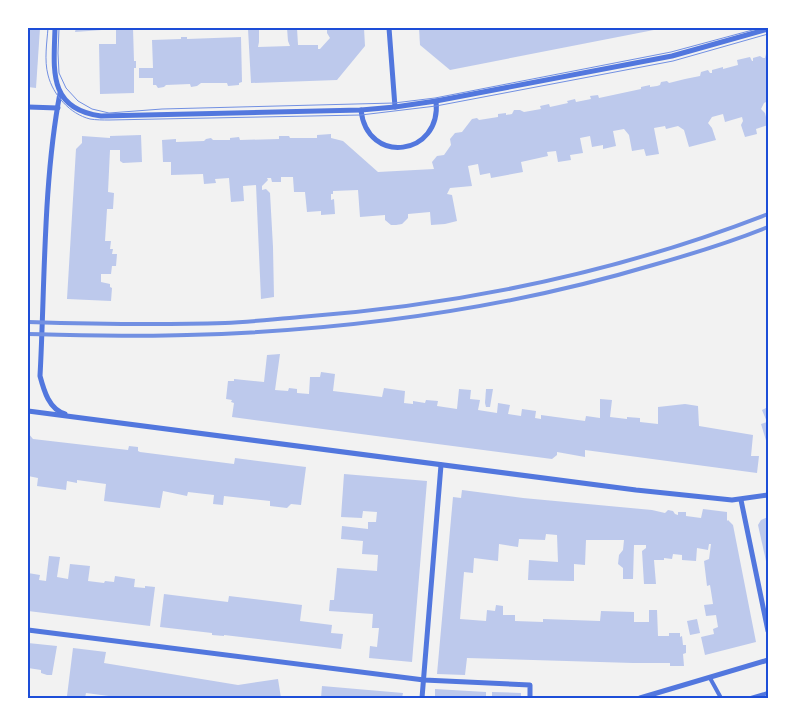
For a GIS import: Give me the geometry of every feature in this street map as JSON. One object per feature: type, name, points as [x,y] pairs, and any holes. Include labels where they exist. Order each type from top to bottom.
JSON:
[{"type":"street","points":[[55,28],[54,70],[55,82],[60,92],[70,104],[82,112],[101,116],[361,110],[395,107],[436,101],[672,56],[768,29]]},
{"type":"street","points":[[389,28],[395,107]]},
{"type":"street","points":[[60,92],[53,140],[47,225],[40,376],[52,405],[60,412],[76,417]]},
{"type":"street","points":[[361,110],[363,123],[370,136],[388,146],[408,146],[424,139],[430,132],[436,114],[436,101]]},
{"type":"street","points":[[28,107],[58,108]]},
{"type":"street","points":[[28,411],[431,462],[441,465],[554,480],[741,500],[768,495]]},
{"type":"street","points":[[422,698],[441,465]]},
{"type":"street","points":[[741,500],[768,631]]},
{"type":"street","points":[[28,630],[424,680],[530,686],[530,698]]},
{"type":"street","points":[[640,698],[768,660]]},
{"type":"lane","points":[[710,678],[721,698]]},
{"type":"lane","points":[[751,698],[768,693]]},
{"type":"building","points":[[28,28],[40,28],[36,88],[28,87]]},
{"type":"building","points":[[76,28],[115,28],[115,29],[75,32]]},
{"type":"building","points":[[116,28],[133,28],[134,61],[136,61],[136,68],[134,68],[134,93],[100,94],[99,44],[116,44]]},
{"type":"building","points":[[287,28],[297,28],[298,45],[318,45],[318,49],[320,49],[330,38],[327,28],[364,28],[365,46],[337,80],[251,83],[248,29],[259,29],[258,47],[290,46]]},
{"type":"building","points":[[419,28],[664,28],[450,70],[420,45]]},
{"type":"building","points":[[181,37],[187,37],[187,39],[241,37],[242,82],[239,85],[228,86],[227,83],[201,83],[191,87],[190,84],[166,85],[158,88],[156,85],[153,85],[153,78],[139,78],[139,68],[153,68],[152,40],[181,39]]},
{"type":"building","points":[[766,54],[768,54],[768,101],[764,103],[761,109],[765,113],[768,125],[756,129],[757,134],[745,137],[741,125],[742,117],[725,122],[723,114],[712,117],[708,123],[716,140],[689,147],[684,130],[678,126],[666,129],[665,126],[654,128],[659,154],[646,156],[644,149],[632,151],[629,135],[624,129],[613,131],[616,146],[603,149],[603,145],[592,147],[590,136],[580,138],[583,153],[570,155],[571,160],[558,162],[556,151],[547,152],[548,156],[521,162],[523,172],[491,178],[490,173],[480,175],[478,164],[468,166],[472,186],[450,188],[447,194],[452,195],[457,221],[445,224],[431,225],[430,212],[408,214],[408,218],[402,224],[396,225],[391,225],[385,220],[385,215],[360,217],[358,190],[333,191],[331,200],[334,199],[335,214],[321,215],[321,211],[307,212],[305,192],[294,192],[293,177],[281,177],[281,182],[272,182],[271,178],[267,178],[268,180],[262,186],[262,190],[266,189],[270,193],[274,297],[261,299],[256,185],[243,186],[244,201],[231,202],[229,178],[215,179],[216,183],[204,184],[203,174],[171,175],[171,162],[163,162],[162,140],[176,139],[176,142],[204,141],[211,138],[213,140],[230,140],[230,138],[239,137],[240,140],[279,139],[279,136],[317,138],[317,135],[331,134],[331,138],[343,141],[378,172],[434,169],[432,162],[437,156],[444,155],[451,145],[450,139],[455,133],[462,132],[472,119],[477,118],[479,120],[498,117],[498,114],[512,114],[514,110],[524,112],[541,109],[540,106],[549,104],[550,107],[568,103],[567,101],[575,99],[576,102],[591,99],[590,96],[598,95],[599,98],[641,89],[641,87],[650,85],[650,87],[657,86],[661,82],[667,81],[669,83],[700,76],[701,72],[708,70],[712,73],[712,70],[738,65],[737,60],[750,57],[753,61],[753,58],[760,56],[765,58]]},
{"type":"building","points":[[141,135],[142,162],[123,163],[120,161],[120,150],[110,150],[108,192],[114,193],[113,209],[107,209],[105,241],[111,241],[110,249],[113,249],[112,254],[117,254],[116,266],[112,266],[111,274],[101,274],[101,282],[110,284],[112,288],[111,301],[67,299],[76,149],[82,143],[82,136],[110,138],[110,136]]},
{"type":"building","points":[[280,354],[275,390],[288,391],[289,388],[297,389],[297,393],[309,394],[310,377],[320,377],[321,372],[335,374],[333,391],[382,397],[384,388],[405,391],[404,403],[413,404],[413,401],[425,403],[426,400],[438,401],[437,406],[457,409],[459,389],[471,390],[470,399],[480,400],[478,410],[497,413],[498,403],[510,405],[508,414],[521,416],[522,409],[536,411],[535,418],[541,419],[541,415],[585,421],[586,416],[600,418],[600,399],[612,400],[610,417],[640,418],[640,422],[658,424],[658,407],[685,404],[698,406],[699,426],[753,435],[751,456],[759,456],[757,473],[585,450],[585,457],[557,452],[557,455],[552,459],[232,417],[234,403],[231,402],[232,400],[226,399],[228,381],[234,381],[234,379],[264,382],[267,355]]},
{"type":"building","points":[[486,389],[493,389],[490,407],[486,407],[485,403]]},
{"type":"building","points":[[768,407],[768,447],[761,424],[767,422],[762,410]]},
{"type":"building","points":[[28,433],[33,439],[128,450],[129,446],[138,447],[140,452],[234,464],[235,458],[306,467],[301,505],[291,504],[287,508],[270,506],[270,501],[224,496],[223,505],[213,504],[214,495],[188,492],[187,496],[163,491],[160,508],[104,501],[106,484],[77,480],[77,483],[67,481],[66,490],[37,486],[38,478],[28,476]]},
{"type":"building","points":[[344,474],[427,481],[412,662],[369,658],[370,646],[377,647],[379,628],[372,628],[373,614],[329,611],[330,600],[334,600],[337,568],[377,571],[378,555],[362,554],[363,541],[341,539],[342,526],[368,529],[368,522],[376,522],[377,512],[363,511],[362,518],[341,517]]},
{"type":"building","points":[[462,490],[523,498],[652,510],[665,513],[668,510],[678,515],[678,512],[686,512],[686,516],[701,518],[703,509],[727,512],[727,521],[733,525],[756,642],[705,655],[701,637],[714,634],[713,629],[718,627],[716,615],[706,616],[704,605],[713,604],[710,585],[707,586],[704,561],[709,559],[711,544],[709,544],[708,550],[697,548],[696,561],[682,560],[682,555],[673,554],[672,559],[654,560],[656,584],[644,584],[642,551],[646,548],[646,545],[634,545],[633,579],[623,579],[623,568],[618,564],[624,540],[586,540],[585,565],[574,564],[574,581],[528,580],[529,560],[558,562],[557,535],[546,534],[545,540],[519,539],[518,547],[499,544],[498,561],[474,558],[473,573],[464,572],[460,619],[486,621],[487,610],[495,611],[496,605],[503,606],[503,615],[515,615],[515,621],[543,622],[543,619],[600,621],[601,611],[634,612],[634,622],[649,622],[649,610],[657,610],[658,636],[680,633],[680,637],[682,636],[683,645],[686,645],[686,653],[683,654],[684,666],[670,666],[670,663],[467,658],[465,675],[437,674],[453,497],[461,498]]},
{"type":"building","points":[[768,517],[768,570],[758,525],[761,520]]},
{"type":"building","points":[[49,556],[60,557],[57,577],[68,579],[70,564],[90,566],[88,581],[114,582],[115,576],[135,579],[134,587],[155,587],[150,626],[28,611],[28,573],[40,575],[39,580],[46,581]]},
{"type":"building","points":[[164,594],[228,602],[229,596],[302,605],[300,621],[332,625],[331,633],[343,634],[341,649],[212,635],[212,633],[160,627]]},
{"type":"building","points":[[697,619],[700,633],[690,635],[687,621]]},
{"type":"building","points":[[28,643],[57,646],[52,675],[41,673],[41,670],[28,668]]},
{"type":"building","points":[[73,648],[106,652],[104,663],[238,685],[278,679],[281,698],[124,698],[86,693],[85,698],[67,696]]},
{"type":"building","points":[[322,686],[403,693],[402,698],[321,698]]},
{"type":"building","points":[[435,689],[486,692],[486,698],[435,698]]},
{"type":"building","points":[[492,692],[521,693],[521,698],[492,698]]},
{"type":"tram line","points":[[48,28],[46,63],[50,82],[54,90],[63,103],[76,113],[90,119],[104,120],[361,115],[436,106],[673,61],[768,34]]},
{"type":"tram line","points":[[59,28],[59,73],[66,88],[78,101],[92,109],[109,113],[162,109],[394,103],[435,98],[671,52],[760,28]]},
{"type":"railway","points":[[28,322],[126,324],[225,323],[360,312],[420,304],[538,283],[597,269],[712,235],[768,214]]},
{"type":"railway","points":[[28,334],[147,336],[246,333],[305,329],[423,315],[481,306],[596,281],[697,252],[768,227]]}]
